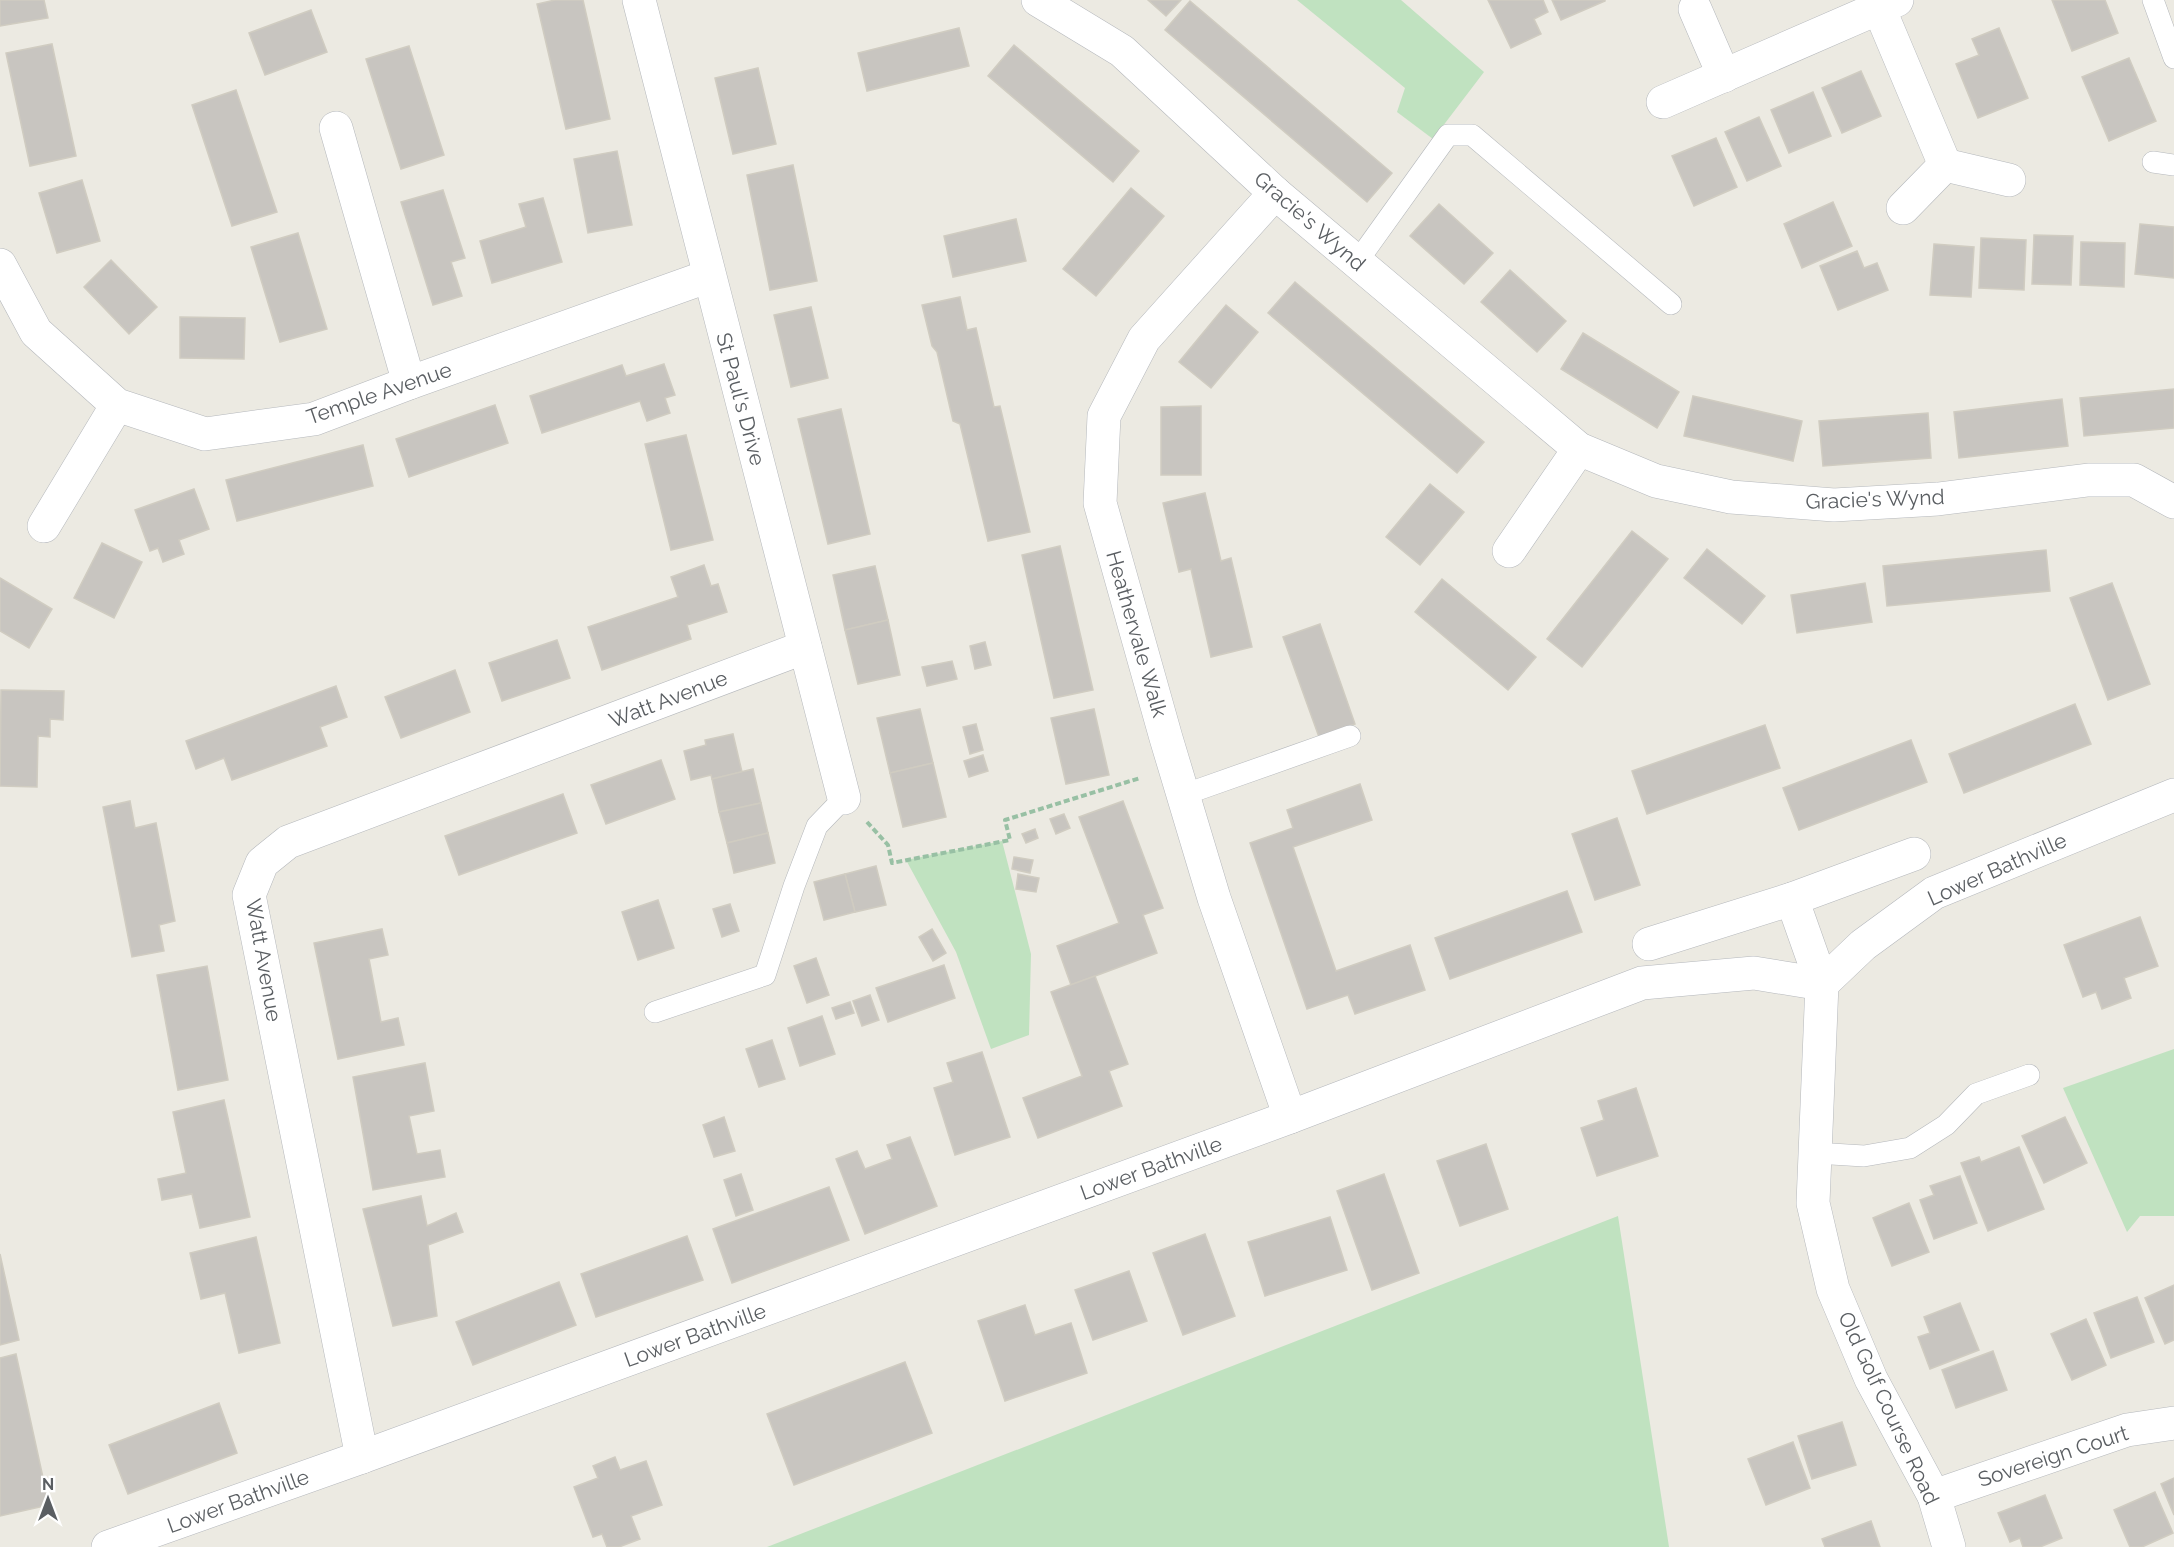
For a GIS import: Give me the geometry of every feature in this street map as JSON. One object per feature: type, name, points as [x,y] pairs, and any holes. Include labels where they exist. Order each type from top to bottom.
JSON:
[{"type":"street","name":"Gracie's Wynd","points":[[1038,0],[1122,51],[1275,193],[1579,449],[1656,481],[1731,497],[1834,505],[1938,499],[2088,480],[2134,480],[2174,502]]},
{"type":"street","name":"St Paul's Drive","points":[[647,1],[709,276],[844,798]]},
{"type":"street","points":[[1663,102],[1888,4],[1946,165]]},
{"type":"street","points":[[1695,9],[1724,76]]},
{"type":"street","points":[[336,128],[409,383]]},
{"type":"street","points":[[1946,165],[2009,180]]},
{"type":"street","points":[[1903,208],[1946,165]]},
{"type":"street","name":"Heathervale Walk","points":[[1275,193],[1144,339],[1104,416],[1100,503],[1214,898],[1290,1117]]},
{"type":"street","name":"Temple Avenue","points":[[0,266],[36,332],[117,405],[205,434],[314,420],[409,383],[709,276]]},
{"type":"street","points":[[44,526],[117,405]]},
{"type":"street","points":[[1509,551],[1579,449]]},
{"type":"street","name":"Watt Avenue","points":[[362,1457],[249,895],[262,863],[288,842],[805,647]]},
{"type":"street","name":"Lower Bathville","points":[[108,1547],[362,1457],[1290,1117],[1642,983],[1754,973],[1822,984],[1863,945],[1934,893],[2174,795]]},
{"type":"street","points":[[1649,944],[1792,899],[1914,854]]},
{"type":"street","points":[[1792,899],[1822,984]]},
{"type":"street","name":"Old Golf Course Road","points":[[1822,984],[1813,1203],[1833,1289],[1871,1379],[1934,1496],[1949,1547]]},
{"type":"street","name":"Sovereign Court","points":[[1934,1496],[2127,1430],[2174,1423]]},
{"type":"lane","points":[[2153,0],[2168,22],[2174,58]]},
{"type":"lane","points":[[1357,262],[1448,135],[1472,135],[1671,304]]},
{"type":"lane","points":[[2153,162],[2174,165]]},
{"type":"lane","points":[[1179,781],[1350,736]]},
{"type":"lane","points":[[655,1012],[765,975],[794,886],[817,826],[844,798]]},
{"type":"lane","points":[[1815,1153],[1864,1156],[1910,1148],[1947,1125],[1977,1094],[2029,1075]]},
{"type":"path","points":[[844,798],[888,845],[892,863],[1010,840],[1005,820],[1179,781]]},
{"type":"green space","points":[[1297,0],[1401,0],[1484,72],[1433,139],[1397,112],[1405,88]]},
{"type":"green space","points":[[1002,841],[1031,954],[1029,1035],[991,1049],[956,952],[906,860]]},
{"type":"green space","points":[[2174,1049],[2174,1216],[2140,1216],[2127,1232],[2063,1088]]},
{"type":"green space","points":[[1618,1216],[1669,1547],[767,1547]]},
{"type":"building","points":[[0,0],[44,0],[48,18],[0,26]]},
{"type":"building","points":[[555,0],[583,0],[610,119],[566,129],[537,4]]},
{"type":"building","points":[[1148,0],[1181,0],[1166,16]]},
{"type":"building","points":[[1488,0],[1543,0],[1548,12],[1534,19],[1541,34],[1511,48]]},
{"type":"building","points":[[1552,0],[1605,0],[1605,1],[1561,20]]},
{"type":"building","points":[[2052,0],[2105,0],[2118,33],[2072,51]]},
{"type":"building","points":[[1190,1],[1392,173],[1367,202],[1165,30]]},
{"type":"building","points":[[311,10],[327,52],[265,75],[249,33]]},
{"type":"building","points":[[959,28],[969,66],[867,91],[858,53]]},
{"type":"building","points":[[1999,28],[2028,98],[1978,118],[1956,64],[1979,55],[1972,39]]},
{"type":"building","points":[[52,44],[76,156],[30,166],[6,53]]},
{"type":"building","points":[[1014,45],[1139,151],[1113,182],[988,76]]},
{"type":"building","points":[[409,46],[444,155],[401,169],[366,59]]},
{"type":"building","points":[[2129,58],[2156,121],[2109,141],[2082,77]]},
{"type":"building","points":[[758,68],[776,144],[733,154],[715,78]]},
{"type":"building","points":[[1861,71],[1881,116],[1842,133],[1822,88]]},
{"type":"building","points":[[236,90],[277,212],[232,226],[192,105]]},
{"type":"building","points":[[1813,92],[1831,136],[1789,153],[1771,110]]},
{"type":"building","points":[[1759,117],[1781,166],[1747,181],[1725,132]]},
{"type":"building","points":[[1716,138],[1737,187],[1694,206],[1672,156]]},
{"type":"building","points":[[617,151],[632,225],[588,233],[574,159]]},
{"type":"building","points":[[793,165],[817,281],[770,290],[747,175]]},
{"type":"building","points":[[82,180],[100,241],[57,253],[39,193]]},
{"type":"building","points":[[1131,188],[1164,216],[1096,296],[1063,269]]},
{"type":"building","points":[[443,190],[465,258],[451,262],[462,296],[433,305],[401,202]]},
{"type":"building","points":[[543,198],[562,262],[492,283],[480,241],[526,227],[519,204]]},
{"type":"building","points":[[1833,202],[1852,246],[1802,268],[1784,224]]},
{"type":"building","points":[[1439,204],[1493,253],[1464,284],[1410,236]]},
{"type":"building","points":[[1016,219],[1026,261],[953,277],[944,236]]},
{"type":"building","points":[[2140,224],[2174,227],[2174,278],[2135,274]]},
{"type":"building","points":[[298,233],[327,329],[280,342],[251,247]]},
{"type":"building","points":[[2034,235],[2073,236],[2071,285],[2032,284]]},
{"type":"building","points":[[1981,238],[2026,240],[2024,290],[1979,288]]},
{"type":"building","points":[[2081,242],[2125,243],[2124,287],[2080,285]]},
{"type":"building","points":[[1934,244],[1974,247],[1971,297],[1930,295]]},
{"type":"building","points":[[1857,251],[1864,268],[1877,263],[1888,290],[1838,310],[1820,266]]},
{"type":"building","points":[[111,260],[157,307],[129,334],[84,287]]},
{"type":"building","points":[[1510,270],[1566,321],[1537,352],[1481,302]]},
{"type":"building","points":[[1295,282],[1484,442],[1457,473],[1268,313]]},
{"type":"building","points":[[960,297],[967,330],[976,328],[994,407],[1000,406],[1030,532],[988,541],[960,424],[953,421],[937,352],[932,346],[922,305]]},
{"type":"building","points":[[1226,305],[1258,332],[1211,388],[1179,362]]},
{"type":"building","points":[[811,307],[828,378],[791,387],[774,315]]},
{"type":"building","points":[[180,317],[245,318],[244,359],[180,358]]},
{"type":"building","points":[[1583,333],[1679,392],[1657,428],[1561,369]]},
{"type":"building","points":[[664,364],[675,395],[665,398],[670,413],[647,421],[640,401],[542,433],[530,396],[622,365],[626,376]]},
{"type":"building","points":[[2174,389],[2174,428],[2084,436],[2080,398]]},
{"type":"building","points":[[1693,396],[1802,421],[1793,461],[1684,436]]},
{"type":"building","points":[[2062,399],[2068,446],[1959,458],[1954,412]]},
{"type":"building","points":[[495,405],[508,443],[409,477],[396,439]]},
{"type":"building","points":[[1201,406],[1201,475],[1161,475],[1161,407]]},
{"type":"building","points":[[841,409],[870,534],[828,544],[798,419]]},
{"type":"building","points":[[1928,413],[1931,458],[1823,466],[1819,421]]},
{"type":"building","points":[[686,435],[713,540],[671,550],[645,444]]},
{"type":"building","points":[[363,445],[373,486],[237,521],[226,480]]},
{"type":"building","points":[[1430,484],[1464,512],[1420,565],[1386,537]]},
{"type":"building","points":[[194,489],[209,529],[179,540],[184,554],[163,562],[158,548],[150,551],[135,510]]},
{"type":"building","points":[[1205,493],[1221,561],[1231,558],[1252,647],[1211,657],[1191,569],[1179,572],[1163,503]]},
{"type":"building","points":[[1632,531],[1668,559],[1582,667],[1547,639]]},
{"type":"building","points":[[102,543],[142,562],[114,618],[74,598]]},
{"type":"building","points":[[1060,546],[1093,690],[1054,698],[1022,555]]},
{"type":"building","points":[[1707,549],[1765,596],[1742,624],[1684,578]]},
{"type":"building","points":[[2046,550],[2050,591],[1887,606],[1883,566]]},
{"type":"building","points":[[704,565],[711,586],[718,584],[727,612],[687,625],[691,639],[602,670],[588,627],[678,597],[671,577]]},
{"type":"building","points":[[875,566],[888,620],[845,630],[833,575]]},
{"type":"building","points":[[0,578],[52,609],[29,648],[0,631]]},
{"type":"building","points":[[1442,579],[1536,657],[1508,690],[1415,612]]},
{"type":"building","points":[[1865,583],[1872,622],[1797,633],[1791,595]]},
{"type":"building","points":[[2112,583],[2150,684],[2108,700],[2070,598]]},
{"type":"building","points":[[888,620],[900,675],[858,684],[845,630]]},
{"type":"building","points":[[1320,624],[1355,724],[1319,737],[1283,637]]},
{"type":"building","points":[[557,640],[570,678],[502,701],[489,663]]},
{"type":"building","points":[[985,642],[991,665],[975,669],[970,646]]},
{"type":"building","points":[[952,661],[957,679],[927,686],[922,667]]},
{"type":"building","points":[[455,670],[470,712],[401,738],[385,697]]},
{"type":"building","points":[[336,686],[347,717],[320,727],[327,746],[232,780],[224,758],[196,769],[186,741]]},
{"type":"building","points":[[1,690],[64,691],[63,720],[50,719],[50,737],[38,736],[37,787],[0,786]]},
{"type":"building","points":[[2075,704],[2091,744],[1964,793],[1949,754]]},
{"type":"building","points":[[920,709],[933,763],[890,773],[877,718]]},
{"type":"building","points":[[1094,709],[1109,775],[1066,784],[1051,718]]},
{"type":"building","points":[[976,724],[983,750],[970,754],[963,727]]},
{"type":"building","points":[[1765,725],[1780,768],[1647,814],[1632,771]]},
{"type":"building","points":[[733,734],[742,772],[712,779],[711,775],[691,780],[684,751],[706,745],[705,740]]},
{"type":"building","points":[[1911,740],[1927,782],[1799,830],[1783,788]]},
{"type":"building","points":[[983,755],[988,771],[969,777],[964,761]]},
{"type":"building","points":[[661,760],[675,799],[606,824],[591,785]]},
{"type":"building","points":[[933,763],[946,817],[903,827],[890,773]]},
{"type":"building","points":[[753,769],[761,803],[719,812],[712,779]]},
{"type":"building","points":[[1360,784],[1372,820],[1293,847],[1336,971],[1410,945],[1425,990],[1355,1014],[1348,995],[1307,1009],[1250,843],[1293,828],[1287,810]]},
{"type":"building","points":[[563,794],[577,833],[459,875],[445,836]]},
{"type":"building","points":[[130,801],[135,828],[156,823],[175,921],[159,925],[164,951],[132,957],[103,807]]},
{"type":"building","points":[[1123,801],[1163,908],[1143,915],[1157,953],[1071,985],[1057,946],[1119,923],[1079,817]]},
{"type":"building","points":[[761,803],[768,833],[727,843],[719,812]]},
{"type":"building","points":[[1064,814],[1070,828],[1056,834],[1050,819]]},
{"type":"building","points":[[1617,818],[1640,885],[1595,900],[1572,834]]},
{"type":"building","points":[[1035,829],[1038,838],[1026,843],[1022,834]]},
{"type":"building","points":[[768,833],[775,863],[734,873],[727,843]]},
{"type":"building","points":[[1014,857],[1033,860],[1030,873],[1012,869]]},
{"type":"building","points":[[876,866],[886,905],[855,912],[845,874]]},
{"type":"building","points":[[845,874],[855,912],[824,920],[814,882]]},
{"type":"building","points":[[1018,874],[1039,878],[1036,892],[1016,889]]},
{"type":"building","points":[[1567,891],[1582,932],[1450,979],[1435,938]]},
{"type":"building","points":[[658,900],[674,948],[638,960],[622,912]]},
{"type":"building","points":[[730,904],[739,931],[722,937],[713,909]]},
{"type":"building","points":[[2140,917],[2158,966],[2124,978],[2131,998],[2102,1009],[2096,992],[2083,997],[2064,945]]},
{"type":"building","points":[[382,929],[388,955],[369,959],[381,1022],[398,1018],[404,1045],[338,1059],[314,943]]},
{"type":"building","points":[[932,929],[946,953],[933,961],[919,937]]},
{"type":"building","points":[[816,958],[829,995],[807,1003],[794,966]]},
{"type":"building","points":[[944,965],[955,998],[888,1022],[876,988]]},
{"type":"building","points":[[207,966],[228,1080],[178,1090],[157,975]]},
{"type":"building","points":[[1095,976],[1128,1064],[1109,1071],[1122,1106],[1038,1138],[1023,1098],[1082,1076],[1051,992]]},
{"type":"building","points":[[870,995],[879,1020],[862,1026],[853,1001]]},
{"type":"building","points":[[850,1002],[854,1013],[836,1019],[832,1008]]},
{"type":"building","points":[[822,1016],[835,1054],[800,1066],[788,1028]]},
{"type":"building","points":[[772,1040],[785,1079],[759,1087],[746,1049]]},
{"type":"building","points":[[982,1052],[1010,1137],[955,1155],[934,1088],[953,1082],[947,1063]]},
{"type":"building","points":[[425,1063],[434,1111],[409,1116],[417,1154],[440,1150],[445,1177],[373,1190],[353,1077]]},
{"type":"building","points":[[1636,1088],[1658,1156],[1597,1176],[1581,1128],[1604,1120],[1598,1101]]},
{"type":"building","points":[[224,1100],[250,1217],[200,1228],[192,1194],[162,1200],[158,1179],[186,1173],[173,1112]]},
{"type":"building","points":[[724,1117],[735,1151],[714,1157],[703,1125]]},
{"type":"building","points":[[2065,1117],[2087,1163],[2044,1183],[2022,1136]]},
{"type":"building","points":[[910,1137],[937,1206],[865,1234],[836,1159],[857,1151],[865,1169],[892,1159],[887,1145]]},
{"type":"building","points":[[1486,1144],[1508,1209],[1460,1226],[1437,1161]]},
{"type":"building","points":[[2019,1147],[2044,1209],[1988,1231],[1961,1163],[1979,1157],[1981,1162]]},
{"type":"building","points":[[741,1174],[753,1210],[736,1216],[724,1180]]},
{"type":"building","points":[[1384,1174],[1419,1273],[1372,1290],[1337,1191]]},
{"type":"building","points":[[1960,1176],[1977,1223],[1934,1239],[1920,1200],[1934,1195],[1930,1186]]},
{"type":"building","points":[[829,1187],[849,1240],[732,1283],[713,1229]]},
{"type":"building","points":[[421,1196],[427,1226],[456,1213],[463,1232],[428,1245],[437,1316],[393,1326],[363,1209]]},
{"type":"building","points":[[1909,1203],[1929,1252],[1892,1266],[1873,1218]]},
{"type":"building","points":[[1330,1217],[1347,1270],[1265,1296],[1248,1242]]},
{"type":"building","points":[[1205,1234],[1235,1316],[1183,1335],[1153,1253]]},
{"type":"building","points":[[687,1236],[703,1280],[596,1317],[581,1274]]},
{"type":"building","points":[[256,1237],[280,1343],[239,1353],[225,1293],[201,1299],[190,1253]]},
{"type":"building","points":[[0,1254],[19,1340],[0,1345]]},
{"type":"building","points":[[1129,1271],[1147,1321],[1093,1340],[1075,1290]]},
{"type":"building","points":[[559,1282],[576,1325],[473,1365],[456,1322]]},
{"type":"building","points":[[2174,1285],[2174,1340],[2165,1344],[2145,1298]]},
{"type":"building","points":[[2137,1297],[2154,1342],[2111,1358],[2094,1313]]},
{"type":"building","points":[[1960,1303],[1979,1350],[1930,1369],[1918,1337],[1930,1333],[1924,1317]]},
{"type":"building","points":[[1025,1305],[1035,1335],[1071,1323],[1087,1373],[1005,1401],[978,1321]]},
{"type":"building","points":[[2086,1319],[2106,1365],[2072,1380],[2051,1334]]},
{"type":"building","points":[[1993,1351],[2007,1390],[1956,1408],[1942,1370]]},
{"type":"building","points":[[16,1354],[49,1505],[0,1516],[0,1358]]},
{"type":"building","points":[[905,1362],[932,1433],[794,1485],[767,1414]]},
{"type":"building","points":[[219,1403],[237,1453],[128,1494],[109,1445]]},
{"type":"building","points":[[1842,1422],[1856,1465],[1812,1479],[1798,1436]]},
{"type":"building","points":[[1793,1442],[1810,1488],[1766,1505],[1748,1459]]},
{"type":"building","points":[[615,1457],[620,1470],[646,1461],[662,1505],[631,1516],[640,1539],[619,1547],[607,1547],[602,1534],[593,1537],[574,1487],[598,1478],[593,1466]]},
{"type":"building","points":[[2174,1478],[2174,1515],[2161,1484]]},
{"type":"building","points":[[2155,1492],[2173,1533],[2142,1547],[2130,1547],[2114,1510]]},
{"type":"building","points":[[2045,1495],[2062,1538],[2040,1547],[2023,1547],[2020,1538],[2010,1542],[1998,1513]]},
{"type":"building","points":[[1871,1521],[1880,1547],[1825,1547],[1822,1539]]}]
